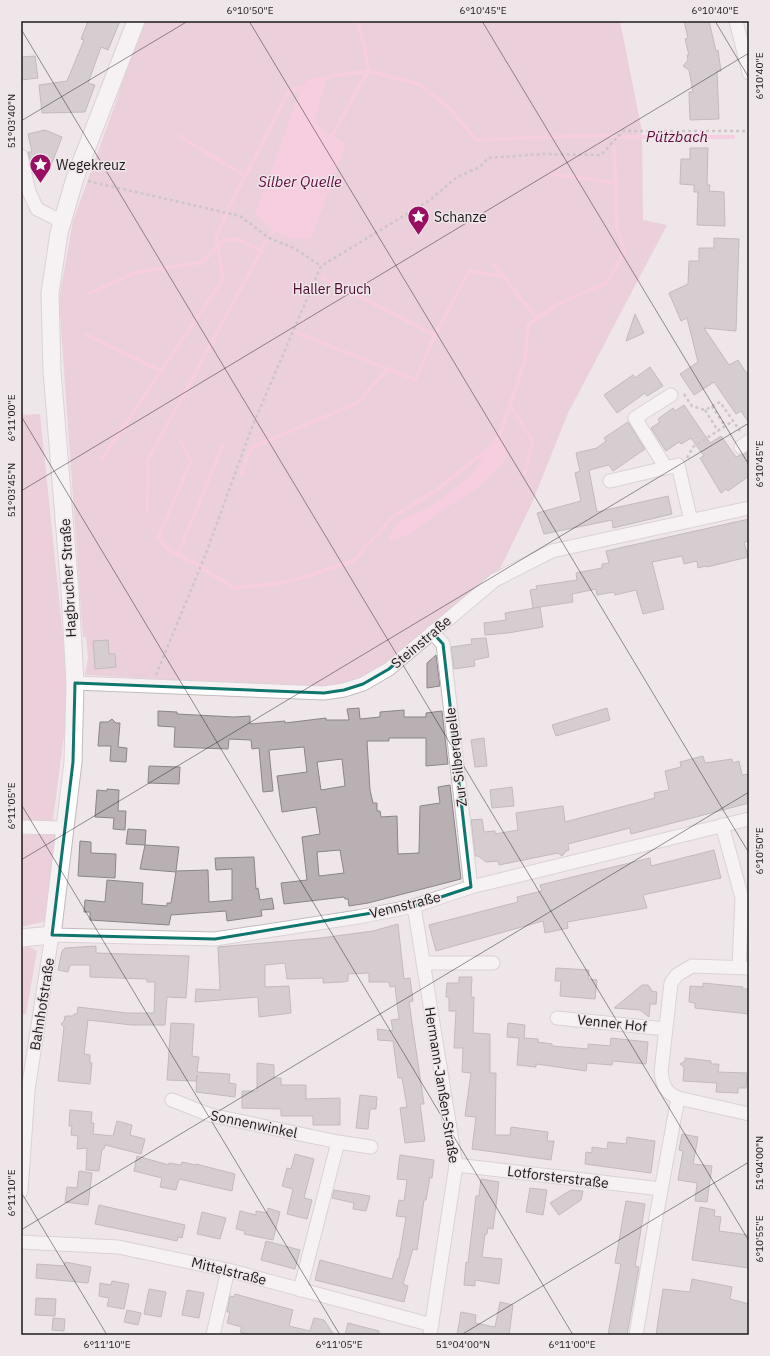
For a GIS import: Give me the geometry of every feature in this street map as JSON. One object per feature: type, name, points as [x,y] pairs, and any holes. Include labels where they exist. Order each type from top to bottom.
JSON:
[{"type":"main road","name":"Hagbrucher Straße","points":[[52,936],[73,762],[75,683],[68,560],[52,371],[50,293],[59,233],[75,178],[136,21]]},
{"type":"main road","points":[[21,938],[52,936]]},
{"type":"street","points":[[736,21],[749,73]]},
{"type":"street","points":[[21,156],[29,192],[37,209],[63,222]]},
{"type":"street","points":[[666,468],[635,418],[671,394]]},
{"type":"street","points":[[610,481],[678,465],[691,521]]},
{"type":"street","name":"Steinstraße","points":[[75,683],[316,692],[344,690],[363,684],[389,669],[495,580],[552,551],[749,508]]},
{"type":"street","name":"Zur Silberquelle","points":[[432,632],[443,644],[471,886]]},
{"type":"street","name":"Vennstraße","points":[[52,936],[215,938],[358,917],[414,906],[471,886],[749,819]]},
{"type":"street","name":"Venner Hof","points":[[722,825],[742,898],[744,968],[692,966],[677,975],[671,983],[661,1072],[664,1086],[670,1094],[678,1098],[749,1114]]},
{"type":"street","points":[[21,827],[65,828]]},
{"type":"street","name":"Hermann-Janßen-Straße","points":[[414,906],[456,1165],[431,1330]]},
{"type":"street","name":"Bahnhofstraße","points":[[21,1191],[28,1090],[52,936]]},
{"type":"street","points":[[423,964],[493,962]]},
{"type":"street","name":"Venner Hof","points":[[557,1018],[666,1029]]},
{"type":"street","points":[[636,1335],[678,1098]]},
{"type":"street","name":"Sonnenwinkel","points":[[172,1100],[210,1115],[338,1142],[371,1147]]},
{"type":"street","points":[[300,1290],[338,1142]]},
{"type":"street","name":"Lotforsterstraße","points":[[456,1165],[661,1189]]},
{"type":"street","name":"Mittelstraße","points":[[21,1242],[118,1247],[228,1270],[300,1290],[431,1330]]},
{"type":"street","points":[[213,1335],[228,1270]]},
{"type":"path","points":[[153,685],[205,556],[252,426],[321,266],[430,200],[457,178],[480,167],[488,158],[542,154],[601,155],[623,131],[749,131]]},
{"type":"path","points":[[75,178],[240,216],[269,238],[294,248],[321,266]]},
{"type":"path","points":[[671,394],[681,389],[692,406],[705,410],[718,431]]},
{"type":"path","points":[[705,410],[720,402],[745,440]]},
{"type":"path","points":[[712,406],[725,426]]},
{"type":"path","points":[[680,471],[693,447],[733,421]]},
{"type":"highlighted area","points":[[432,632],[443,644],[471,887],[414,906],[215,939],[52,935],[73,762],[75,683],[324,693],[344,690],[363,684],[389,669]]},
{"type":"green space","name":"Haller Bruch","points":[[142,21],[620,21],[642,131],[643,220],[667,225],[568,413],[532,503],[500,569],[384,670],[342,690],[85,675],[88,658],[86,637],[83,637],[59,300],[73,221],[117,99]]},
{"type":"green space","points":[[40,414],[63,637],[66,689],[65,728],[53,820],[50,823],[21,822],[21,415]]},
{"type":"green space","points":[[21,835],[55,835],[50,920],[21,927]]},
{"type":"green space","points":[[29,947],[37,951],[26,1014],[21,1015],[21,948]]},
{"type":"water","name":"Silber Quelle","points":[[327,77],[315,121],[322,130],[346,144],[311,239],[294,238],[274,230],[255,214],[302,86],[308,79]]},
{"type":"water","points":[[497,436],[505,440],[505,460],[476,489],[437,514],[409,535],[391,541],[390,540],[389,536],[398,522],[434,504],[472,475],[489,446]]},
{"type":"building","points":[[88,21],[120,21],[108,50],[101,47],[88,83],[95,85],[85,112],[42,113],[39,85],[67,81],[84,40],[81,39]]},
{"type":"building","points":[[684,21],[709,21],[716,51],[718,50],[721,71],[717,71],[719,119],[690,120],[689,92],[693,92],[689,70],[683,66],[688,60],[687,55],[689,55],[685,39],[688,38]]},
{"type":"building","points":[[35,56],[38,78],[21,80],[21,57]]},
{"type":"building","points":[[45,130],[62,137],[50,168],[32,167],[28,152],[32,152],[28,134]]},
{"type":"building","points":[[690,148],[708,148],[707,185],[710,185],[709,191],[724,192],[725,226],[697,225],[698,192],[694,192],[694,185],[680,184],[681,159],[690,159]]},
{"type":"building","points":[[714,238],[739,239],[736,331],[704,328],[729,365],[738,360],[749,377],[749,423],[741,411],[736,414],[714,382],[694,395],[680,374],[698,362],[687,318],[681,321],[669,293],[688,284],[689,261],[699,261],[699,248],[714,248]]},
{"type":"building","points":[[635,314],[644,333],[626,341]]},
{"type":"building","points":[[650,367],[663,386],[647,396],[645,393],[617,413],[604,395],[633,375],[635,378]]},
{"type":"building","points":[[684,405],[710,443],[721,436],[736,457],[749,451],[749,476],[728,491],[726,489],[721,493],[700,458],[704,456],[691,438],[681,444],[679,442],[666,451],[651,428],[660,422],[658,419],[673,408],[675,411]]},
{"type":"building","points":[[628,422],[645,449],[613,471],[609,465],[589,470],[597,512],[668,496],[672,514],[613,528],[612,520],[544,534],[537,513],[581,501],[575,473],[580,471],[576,453],[597,448],[606,441],[604,438]]},
{"type":"building","points":[[749,519],[749,541],[744,542],[748,557],[698,568],[697,561],[684,564],[682,556],[652,562],[664,609],[643,614],[636,590],[615,595],[614,592],[597,595],[596,589],[572,594],[573,602],[533,608],[530,590],[537,589],[536,586],[577,580],[576,573],[602,568],[602,564],[609,563],[606,551]]},
{"type":"building","points":[[540,607],[543,627],[485,635],[484,623],[506,620],[505,613]]},
{"type":"building","points":[[486,638],[489,657],[474,660],[475,666],[454,669],[451,647],[472,644],[471,639]]},
{"type":"building","points":[[108,640],[109,654],[115,654],[116,667],[95,669],[93,641]]},
{"type":"building","points":[[436,655],[440,686],[427,688],[427,663]]},
{"type":"building","points":[[359,708],[360,719],[380,717],[380,712],[404,710],[404,717],[426,717],[426,713],[442,711],[448,764],[426,766],[426,738],[389,738],[389,741],[367,741],[370,790],[373,803],[377,803],[377,811],[380,811],[381,817],[397,816],[398,854],[419,853],[420,806],[440,803],[438,787],[450,785],[461,879],[368,903],[349,906],[348,899],[345,899],[344,897],[284,904],[281,883],[307,880],[302,837],[320,834],[316,807],[282,812],[277,776],[307,772],[304,747],[269,750],[273,791],[263,792],[259,748],[252,749],[251,740],[229,739],[228,749],[174,747],[175,727],[158,726],[158,711],[177,712],[177,714],[234,717],[250,716],[250,724],[285,721],[285,723],[326,718],[326,720],[349,720],[347,709]],"holes":[[[342,759],[345,786],[321,790],[317,762]],[[340,850],[344,873],[319,876],[317,852]]]},
{"type":"building","points":[[607,708],[610,720],[556,736],[552,725]]},
{"type":"building","points":[[112,719],[116,723],[120,723],[118,747],[127,748],[126,762],[110,761],[111,746],[98,746],[100,722],[108,722]]},
{"type":"building","points":[[484,738],[487,766],[475,767],[471,740]]},
{"type":"building","points":[[703,756],[705,763],[732,759],[733,763],[739,761],[742,775],[749,774],[749,803],[631,834],[630,828],[568,844],[569,850],[562,856],[558,853],[499,865],[498,861],[486,862],[478,856],[475,856],[471,820],[482,819],[484,832],[495,831],[495,834],[518,830],[516,813],[563,806],[565,822],[655,798],[654,793],[669,790],[665,771],[681,767],[680,762]]},
{"type":"building","points":[[149,766],[180,767],[179,784],[148,783]]},
{"type":"building","points":[[512,787],[514,806],[492,808],[490,790]]},
{"type":"building","points":[[107,789],[119,790],[118,811],[126,811],[125,830],[113,829],[114,818],[95,817],[97,790],[107,791]]},
{"type":"building","points":[[128,829],[146,830],[145,845],[126,844]]},
{"type":"building","points":[[80,841],[91,842],[91,853],[116,854],[115,878],[78,876]]},
{"type":"building","points":[[145,845],[179,847],[176,871],[208,870],[209,902],[232,900],[232,869],[216,870],[215,858],[254,857],[256,889],[258,888],[260,900],[272,898],[274,909],[261,910],[262,916],[227,921],[226,911],[171,915],[169,925],[90,920],[90,912],[84,912],[85,900],[105,902],[107,880],[143,883],[142,904],[167,906],[167,903],[171,903],[176,872],[140,869]]},
{"type":"building","points":[[714,850],[721,878],[643,895],[647,908],[567,922],[568,928],[545,933],[543,921],[436,951],[429,925],[518,902],[517,897],[542,891],[540,885],[650,858],[651,866]]},
{"type":"building","points":[[398,924],[404,979],[410,978],[413,1001],[409,1002],[424,1104],[420,1104],[425,1141],[405,1143],[400,1108],[407,1107],[402,1078],[398,1078],[393,1041],[378,1040],[377,1029],[393,1031],[391,1020],[399,1019],[395,986],[390,987],[389,982],[369,982],[369,973],[348,974],[348,981],[343,982],[323,983],[323,978],[287,979],[285,963],[265,965],[265,987],[289,986],[291,1013],[259,1017],[258,997],[195,1002],[196,989],[220,990],[218,947],[321,938],[373,931]]},
{"type":"building","points":[[96,946],[96,953],[189,956],[186,998],[167,997],[165,1025],[132,1025],[88,1020],[84,1054],[90,1055],[90,1063],[92,1063],[90,1084],[58,1081],[64,1027],[61,1024],[64,1021],[65,1016],[73,1016],[74,1014],[77,1014],[78,1007],[127,1013],[154,1013],[155,982],[147,982],[147,979],[90,977],[90,965],[70,965],[68,972],[58,970],[62,951],[65,948]]},
{"type":"building","points":[[556,968],[589,970],[588,979],[597,980],[595,999],[560,996],[561,981],[555,981]]},
{"type":"building","points":[[459,977],[472,977],[471,997],[474,997],[473,1033],[490,1034],[490,1073],[496,1073],[495,1135],[510,1135],[511,1127],[548,1132],[547,1141],[554,1141],[551,1160],[472,1149],[476,1117],[465,1116],[471,1073],[462,1072],[463,1048],[454,1048],[456,1011],[449,1011],[449,997],[446,997],[447,983],[459,983]]},
{"type":"building","points":[[703,983],[743,987],[742,989],[749,989],[749,1014],[695,1008],[695,1003],[689,1002],[690,986],[703,987]]},
{"type":"building","points":[[642,985],[648,985],[651,991],[657,992],[656,1004],[650,1004],[649,1017],[640,1010],[614,1008]]},
{"type":"building","points":[[171,1023],[194,1024],[192,1056],[199,1057],[197,1072],[230,1074],[229,1083],[236,1084],[235,1097],[196,1092],[197,1075],[196,1081],[167,1080]]},
{"type":"building","points":[[508,1023],[525,1025],[524,1038],[538,1039],[538,1042],[552,1044],[552,1046],[588,1049],[588,1044],[610,1046],[611,1038],[648,1042],[646,1064],[613,1061],[612,1065],[587,1063],[586,1071],[536,1064],[536,1067],[517,1065],[519,1038],[507,1037]]},
{"type":"building","points":[[685,1058],[711,1061],[711,1064],[719,1064],[718,1072],[747,1073],[746,1088],[738,1088],[738,1093],[716,1092],[717,1083],[683,1081],[684,1067],[680,1064],[685,1061]]},
{"type":"building","points":[[257,1063],[274,1065],[274,1078],[281,1078],[281,1085],[306,1085],[306,1099],[340,1098],[340,1125],[313,1125],[313,1116],[281,1116],[281,1109],[242,1108],[242,1091],[257,1091]]},
{"type":"building","points":[[360,1095],[377,1097],[376,1109],[370,1109],[368,1129],[356,1128]]},
{"type":"building","points":[[70,1110],[92,1112],[91,1123],[94,1123],[93,1134],[113,1136],[117,1121],[132,1125],[130,1135],[145,1139],[141,1154],[105,1145],[104,1149],[102,1149],[99,1171],[86,1170],[87,1148],[77,1149],[78,1136],[71,1135],[72,1126],[69,1126]]},
{"type":"building","points":[[682,1134],[698,1137],[693,1164],[712,1166],[707,1202],[695,1201],[697,1183],[678,1180],[683,1151],[679,1150]]},
{"type":"building","points":[[627,1137],[655,1141],[651,1173],[585,1164],[586,1152],[592,1153],[592,1147],[607,1149],[608,1142],[626,1144]]},
{"type":"building","points":[[295,1154],[314,1159],[304,1198],[312,1200],[307,1219],[287,1214],[293,1189],[282,1186],[287,1168],[291,1169]]},
{"type":"building","points":[[400,1155],[434,1160],[432,1178],[430,1177],[426,1200],[424,1200],[417,1250],[413,1249],[403,1284],[408,1286],[404,1302],[315,1280],[320,1260],[392,1279],[398,1258],[399,1259],[406,1217],[396,1216],[399,1200],[404,1201],[407,1180],[397,1179]]},
{"type":"building","points":[[137,1156],[169,1165],[169,1163],[181,1165],[182,1162],[235,1174],[232,1191],[179,1179],[176,1190],[160,1187],[162,1178],[134,1171]]},
{"type":"building","points":[[79,1171],[92,1173],[88,1205],[65,1202],[67,1187],[77,1188]]},
{"type":"building","points":[[481,1179],[499,1182],[493,1229],[488,1228],[487,1234],[485,1234],[482,1257],[502,1259],[499,1284],[475,1280],[475,1286],[464,1285],[476,1196],[479,1196]]},
{"type":"building","points":[[530,1188],[547,1190],[543,1215],[526,1212]]},
{"type":"building","points":[[334,1190],[370,1196],[366,1211],[353,1209],[354,1203],[332,1198]]},
{"type":"building","points":[[571,1190],[583,1191],[581,1200],[559,1215],[550,1203]]},
{"type":"building","points":[[626,1201],[645,1204],[635,1266],[639,1267],[627,1335],[608,1335],[621,1264],[615,1263]]},
{"type":"building","points":[[99,1205],[185,1225],[182,1238],[178,1237],[177,1241],[95,1224]]},
{"type":"building","points":[[700,1207],[715,1210],[714,1216],[721,1217],[719,1231],[749,1235],[749,1268],[692,1260]]},
{"type":"building","points":[[268,1208],[280,1212],[273,1240],[244,1234],[245,1231],[236,1229],[240,1211],[256,1215],[256,1211],[267,1213]]},
{"type":"building","points":[[202,1212],[226,1218],[220,1239],[197,1234]]},
{"type":"building","points":[[266,1241],[300,1250],[295,1269],[261,1260]]},
{"type":"building","points":[[65,1262],[91,1267],[88,1283],[36,1278],[37,1264],[64,1266]]},
{"type":"building","points":[[692,1279],[732,1287],[730,1299],[749,1304],[749,1335],[656,1335],[663,1289],[690,1292]]},
{"type":"building","points":[[112,1281],[129,1284],[124,1309],[107,1306],[109,1298],[99,1296],[100,1283],[111,1285]]},
{"type":"building","points":[[149,1289],[166,1292],[161,1317],[144,1314]]},
{"type":"building","points":[[187,1290],[204,1293],[199,1318],[182,1315]]},
{"type":"building","points":[[235,1294],[293,1310],[289,1326],[310,1331],[314,1318],[324,1320],[334,1335],[253,1335],[240,1332],[242,1327],[227,1323],[230,1312],[227,1312],[230,1296],[234,1297]]},
{"type":"building","points":[[36,1298],[56,1299],[55,1316],[35,1315]]},
{"type":"building","points":[[500,1302],[513,1305],[509,1335],[457,1335],[461,1312],[476,1315],[475,1323],[495,1327]]},
{"type":"building","points":[[127,1310],[141,1313],[138,1325],[124,1322]]},
{"type":"building","points":[[53,1318],[65,1319],[64,1331],[52,1330]]},
{"type":"building","points":[[348,1323],[379,1331],[379,1335],[345,1335]]},
{"type":"waterway","points":[[330,139],[368,71],[365,47],[357,21]]},
{"type":"waterway","points":[[321,80],[333,76],[368,71],[419,84],[450,109],[476,140],[606,135],[615,137]]},
{"type":"waterway","points":[[229,207],[289,91],[305,86]]},
{"type":"waterway","points":[[179,136],[245,176]]},
{"type":"waterway","name":"Pützbach","points":[[621,137],[733,137]]},
{"type":"waterway","points":[[498,441],[525,360],[528,325],[556,305],[606,283],[625,252],[617,228],[614,146]]},
{"type":"waterway","points":[[552,174],[616,183]]},
{"type":"waterway","points":[[101,460],[223,279],[216,238],[227,212]]},
{"type":"waterway","points":[[271,234],[276,226]]},
{"type":"waterway","points":[[90,293],[134,273],[203,262],[224,240],[237,239],[262,251]]},
{"type":"waterway","points":[[147,512],[148,460],[267,240]]},
{"type":"waterway","points":[[494,265],[537,319]]},
{"type":"waterway","points":[[323,278],[435,335],[469,271],[504,277]]},
{"type":"waterway","points":[[298,333],[415,380],[435,335]]},
{"type":"waterway","points":[[87,335],[161,371]]},
{"type":"waterway","points":[[241,474],[251,448],[357,403],[388,369]]},
{"type":"waterway","points":[[509,404],[533,441],[525,473]]},
{"type":"waterway","points":[[178,554],[168,550],[158,537],[191,462],[181,441]]},
{"type":"waterway","points":[[187,560],[178,554],[223,445]]},
{"type":"waterway","points":[[191,561],[234,588],[273,584],[298,579],[353,561],[394,516],[435,491],[488,449]]},
{"type":"place","name":"Wegekreuz","points":[[41,184]]},
{"type":"place","name":"Schanze","points":[[418,236]]}]
